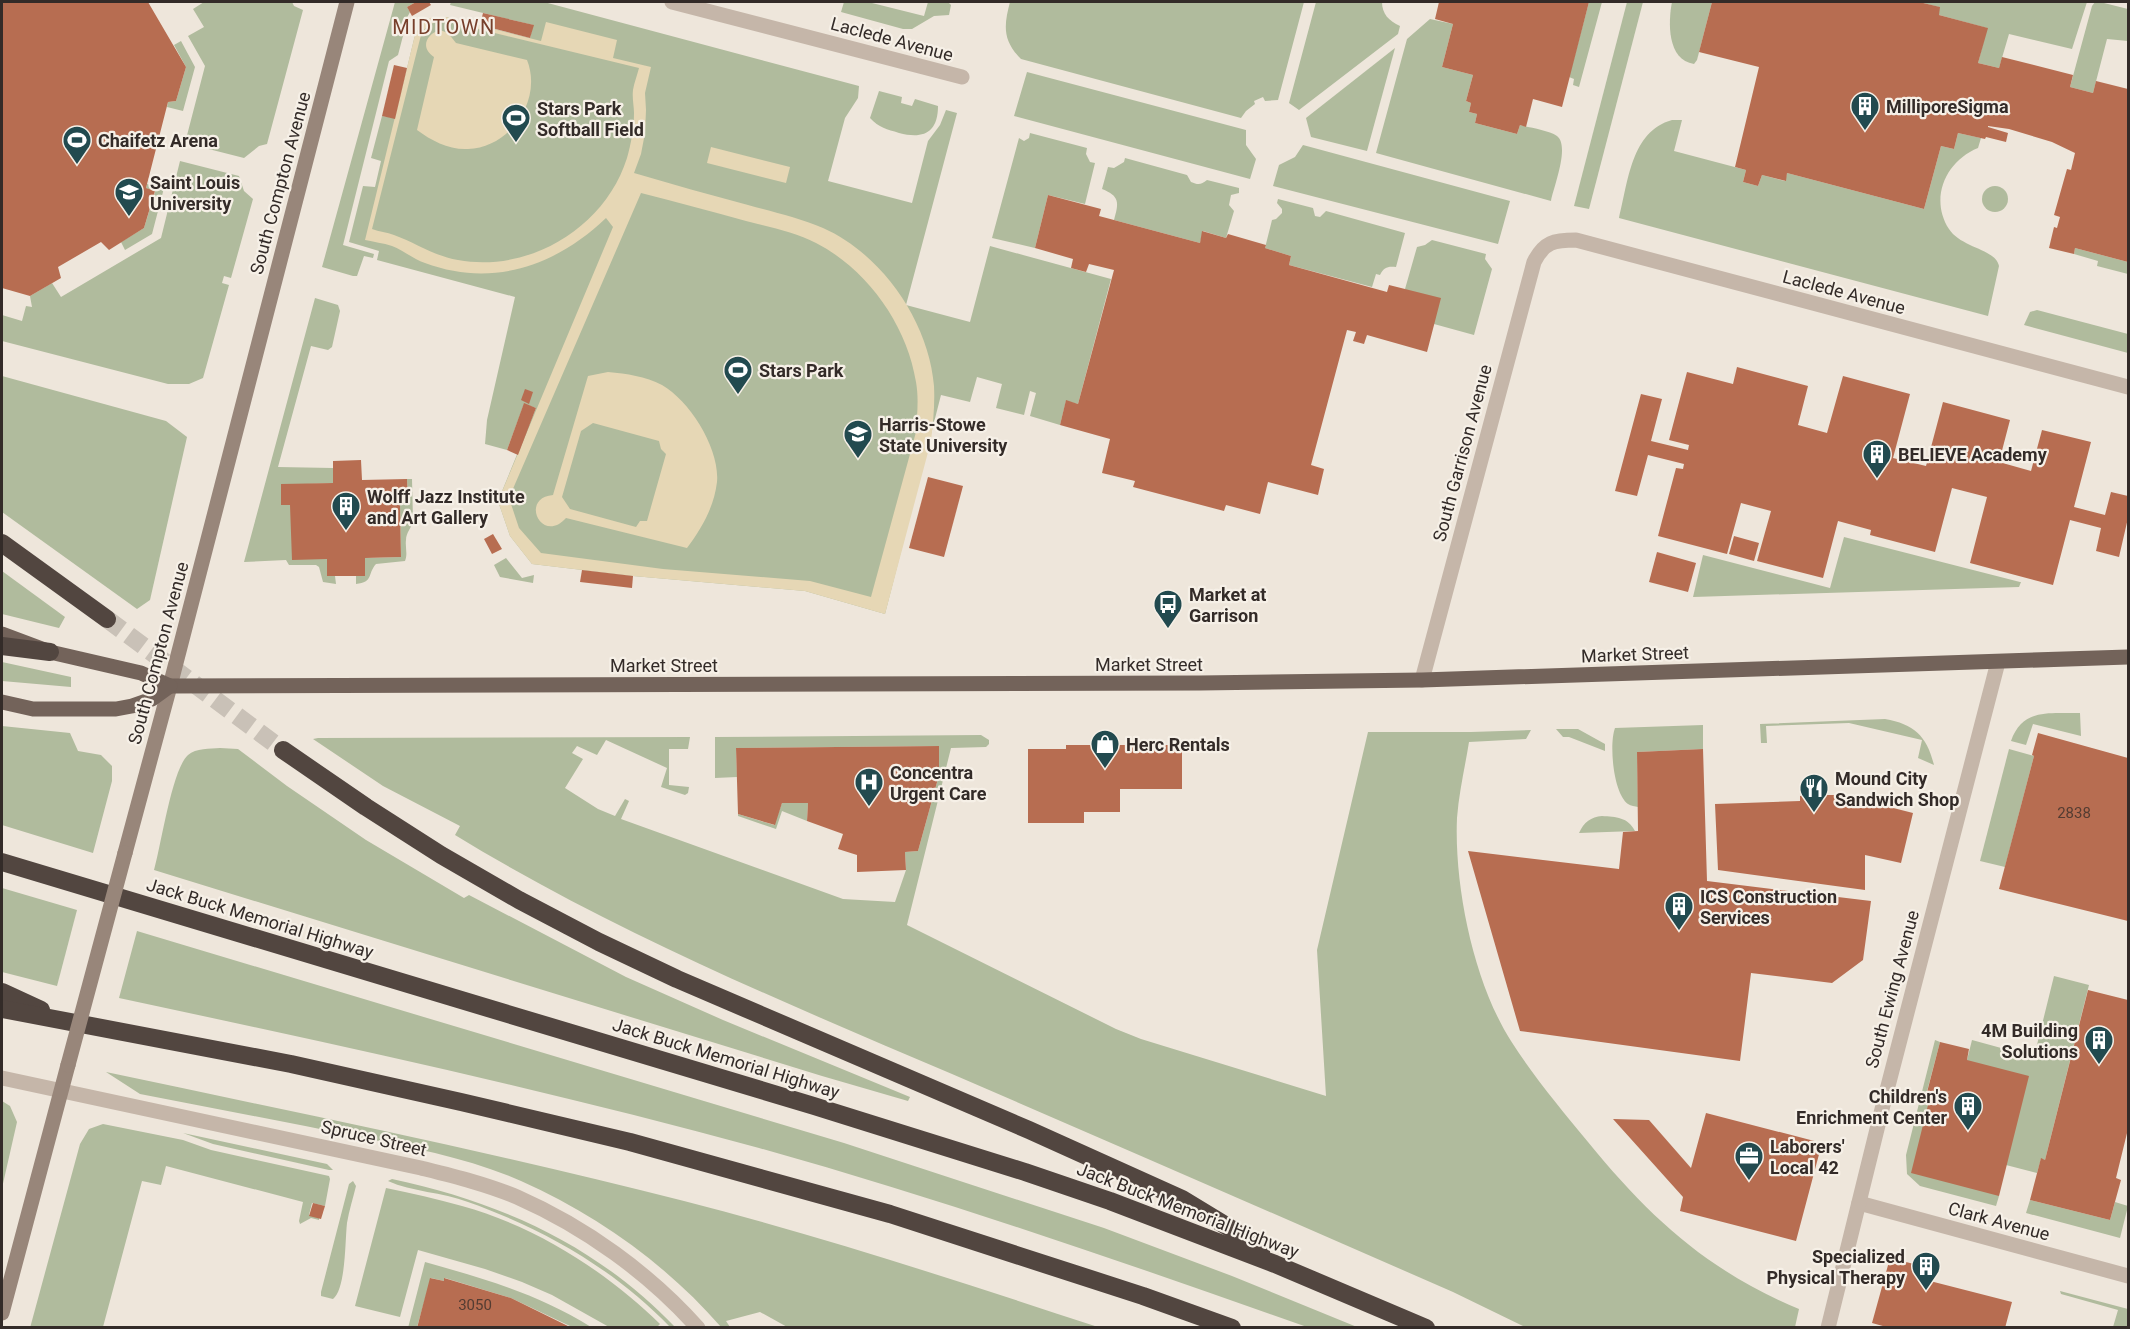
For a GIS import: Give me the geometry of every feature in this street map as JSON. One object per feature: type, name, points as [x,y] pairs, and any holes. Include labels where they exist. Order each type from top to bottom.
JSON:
[{"type":"highway","points":[[2,543],[107,619]]},
{"type":"highway","points":[[2,646],[50,652]]},
{"type":"highway","points":[[283,750],[441,855],[599,942],[687,983],[1029,1130],[1182,1199],[1233,1230],[1275,1264]]},
{"type":"highway","name":"Jack Buck Memorial Highway","points":[[2,862],[814,1106],[1025,1172],[1110,1201],[1275,1264],[1426,1328]]},
{"type":"highway","points":[[2,992],[59,1019]]},
{"type":"highway","points":[[2,1009],[160,1041],[291,1064],[461,1101],[630,1142],[890,1214],[1122,1289],[1232,1328]]},
{"type":"main road","name":"South Compton Avenue","points":[[2,1313],[170,686],[347,2]]},
{"type":"main road","name":"Market Street","points":[[2,634],[50,652],[133,671],[170,686],[1141,684],[1422,680],[2128,657]]},
{"type":"main road","points":[[2,709],[116,709],[152,699],[170,686]]},
{"type":"main road","points":[[2,702],[33,709]]},
{"type":"street","name":"Laclede Avenue","points":[[672,2],[962,77]]},
{"type":"street","name":"Laclede Avenue","points":[[1550,243],[1576,240],[2128,387]]},
{"type":"street","name":"South Garrison Avenue","points":[[1422,680],[1534,262],[1540,250],[1550,243]]},
{"type":"street","name":"South Ewing Avenue","points":[[1828,1328],[1998,662]]},
{"type":"street","name":"Spruce Street","points":[[2,1078],[421,1168],[472,1181],[517,1197],[586,1234],[630,1264],[698,1328]]},
{"type":"street","name":"Clark Avenue","points":[[1859,1203],[2128,1276]]},
{"type":"green space","points":[[204,2],[292,2],[294,6],[303,10],[267,144],[259,146],[244,158],[185,143],[205,66],[188,36],[204,27],[193,9]]},
{"type":"green space","points":[[395,2],[416,2],[407,7],[410,12],[400,31],[404,32],[398,55],[389,61],[343,245],[374,254],[373,258],[364,256],[357,276],[353,276],[322,267]]},
{"type":"green space","points":[[451,2],[544,2],[859,86],[858,98],[845,118],[828,181],[912,203],[928,141],[940,125],[946,110],[957,113],[906,305],[970,322],[990,246],[1111,279],[1078,404],[1066,401],[1060,425],[1030,416],[1036,393],[1030,391],[1024,415],[996,408],[1002,384],[977,377],[970,402],[941,395],[885,614],[805,591],[633,576],[532,564],[510,536],[498,501],[536,408],[524,404],[507,450],[485,444],[487,420],[515,297],[377,260],[379,251],[349,242],[363,186],[375,187],[381,161],[371,158],[382,116],[395,118],[415,35],[421,26],[431,19],[446,17],[530,38],[533,25],[450,5]]},
{"type":"green space","points":[[844,2],[868,2],[924,16],[928,2],[948,2],[951,5],[949,15],[934,16],[912,29],[903,29],[841,12]]},
{"type":"green space","points":[[1010,2],[1304,2],[1278,100],[1265,101],[1263,97],[1254,101],[1255,104],[1241,118],[1021,59],[1010,45],[1006,32]]},
{"type":"green space","points":[[1316,2],[1382,2],[1387,17],[1400,26],[1398,34],[1299,110],[1289,103]]},
{"type":"green space","points":[[1589,2],[1602,2],[1579,87],[1573,85],[1574,79],[1569,77]]},
{"type":"green space","points":[[1627,2],[1643,2],[1589,209],[1574,206]]},
{"type":"green space","points":[[1672,2],[1712,2],[1694,64],[1685,61],[1674,48],[1670,29]]},
{"type":"green space","points":[[1919,2],[2087,2],[2072,49],[2009,34],[1999,68],[1978,63],[1987,28],[1939,15],[1939,7]]},
{"type":"green space","points":[[2095,2],[2128,9],[2128,41],[2107,39],[2093,93],[2070,87]]},
{"type":"green space","points":[[1430,19],[1453,24],[1442,67],[1473,75],[1466,101],[1471,103],[1469,112],[1477,114],[1475,123],[1517,134],[1520,125],[1549,132],[1561,141],[1562,157],[1551,201],[1376,153],[1407,39]]},
{"type":"green space","points":[[181,41],[195,67],[183,111],[167,107],[168,102],[176,101],[186,67],[174,45]]},
{"type":"green space","points":[[1395,48],[1367,151],[1311,137],[1306,118]]},
{"type":"green space","points":[[1027,72],[1246,130],[1246,145],[1256,159],[1250,179],[1014,116]]},
{"type":"green space","points":[[879,91],[902,97],[901,103],[912,106],[915,99],[938,106],[932,128],[921,134],[907,135],[877,124],[870,118]]},
{"type":"green space","points":[[1672,120],[1682,120],[1674,151],[1746,170],[1743,182],[1758,186],[1762,175],[1785,181],[1787,173],[1924,209],[1941,146],[1954,149],[1958,133],[1981,138],[1978,148],[1967,154],[1949,171],[1941,193],[1941,205],[1943,217],[1954,235],[1992,256],[1999,266],[1988,316],[1619,218],[1629,175],[1640,147],[1658,126]]},
{"type":"green space","points":[[1030,133],[1087,148],[1086,154],[1090,162],[1095,163],[1085,204],[1048,195],[1035,248],[992,238],[1019,138],[1024,141],[1029,138]]},
{"type":"green space","points":[[1303,145],[1510,201],[1498,244],[1273,186],[1279,165],[1295,157]]},
{"type":"green space","points":[[1125,158],[1187,175],[1191,182],[1196,184],[1207,180],[1239,188],[1239,193],[1231,195],[1229,205],[1234,211],[1226,238],[1203,231],[1200,243],[1114,220],[1117,201],[1112,194],[1102,189],[1108,167],[1114,168],[1124,162]]},
{"type":"green space","points":[[180,161],[239,176],[244,191],[253,199],[231,278],[224,276],[222,283],[229,285],[203,378],[189,384],[168,384],[2,341],[2,315],[22,321],[26,306],[32,307],[30,296],[52,283],[61,297],[161,238]]},
{"type":"green space","points":[[147,184],[164,188],[152,234],[125,250],[121,242],[144,228],[155,192],[146,188]]},
{"type":"green space","points":[[1995,186],[2004,190],[2008,199],[2004,208],[1995,212],[1986,208],[1982,199],[1986,190]]},
{"type":"green space","points":[[1278,199],[1313,208],[1315,216],[1320,217],[1326,211],[1405,233],[1396,267],[1386,268],[1380,275],[1376,274],[1372,287],[1289,265],[1291,256],[1265,248],[1272,220],[1282,213],[1277,203]]},
{"type":"green space","points":[[1432,240],[1486,254],[1485,259],[1492,269],[1474,335],[1434,324],[1405,289],[1417,247]]},
{"type":"green space","points":[[2075,248],[2128,262],[2128,274],[2097,266],[2098,261],[2074,254]]},
{"type":"green space","points":[[315,298],[338,305],[340,311],[332,347],[328,350],[311,346],[278,467],[333,468],[333,483],[281,485],[281,505],[290,505],[327,559],[327,576],[335,576],[336,584],[323,582],[319,567],[316,565],[289,565],[286,560],[244,562]]},
{"type":"green space","points":[[2037,310],[2128,334],[2128,353],[2024,325],[2030,312]]},
{"type":"green space","points":[[2,376],[166,421],[187,437],[150,600],[137,609],[2,512]]},
{"type":"green space","points":[[407,479],[412,479],[413,520],[406,537],[405,561],[376,564],[368,579],[356,584],[356,576],[365,575],[365,558],[401,557],[400,502],[408,502]]},
{"type":"green space","points":[[1844,537],[2021,582],[2019,587],[1693,597],[1703,555],[1830,588]]},
{"type":"green space","points":[[506,558],[522,578],[534,575],[533,583],[500,577],[494,565]]},
{"type":"green space","points":[[2,571],[65,617],[59,628],[2,614]]},
{"type":"green space","points":[[2,662],[71,677],[71,687],[2,681]]},
{"type":"green space","points":[[2049,713],[2080,713],[2081,736],[2033,724],[2026,745],[2011,741],[2016,730],[2030,717]]},
{"type":"green space","points":[[1885,719],[1904,724],[1918,733],[1927,746],[1934,765],[1918,758],[1922,740],[1849,723],[1766,726],[1767,743],[1761,743],[1760,724]]},
{"type":"green space","points":[[1703,725],[1703,749],[1637,752],[1638,807],[1628,804],[1619,790],[1614,768],[1612,745],[1615,728]]},
{"type":"green space","points":[[2,726],[70,733],[78,751],[101,755],[112,766],[112,781],[93,853],[2,825]]},
{"type":"green space","points":[[1556,729],[1578,729],[1605,744],[1605,751],[1569,737],[1563,737]]},
{"type":"green space","points":[[1531,730],[1526,739],[1469,742],[1458,808],[1457,845],[1463,904],[1477,963],[1498,1018],[1511,1041],[1548,1093],[1634,1195],[1683,1240],[1709,1260],[1736,1278],[1799,1309],[1795,1327],[1525,1327],[1453,1292],[762,992],[637,934],[514,870],[455,835],[460,826],[383,786],[313,739],[690,737],[688,749],[669,749],[669,785],[689,787],[685,795],[661,787],[667,768],[606,740],[597,755],[577,746],[572,753],[583,759],[565,788],[598,809],[615,816],[625,799],[629,801],[621,819],[843,899],[895,902],[906,870],[905,852],[918,851],[939,775],[939,746],[736,748],[737,777],[715,778],[715,737],[981,735],[989,740],[986,747],[951,748],[907,925],[1116,1029],[1141,1039],[1326,1096],[1317,950],[1368,732]]},
{"type":"green space","points":[[220,748],[238,749],[366,840],[464,898],[469,895],[626,977],[723,1020],[910,1097],[908,1101],[154,870],[172,791],[182,763],[188,755],[195,751]]},
{"type":"green space","points":[[2009,749],[2034,756],[2005,867],[1980,861]]},
{"type":"green space","points":[[782,803],[808,803],[807,821],[782,811],[776,829],[738,816],[738,814],[774,825]]},
{"type":"green space","points":[[1602,816],[1625,820],[1635,831],[1579,833],[1588,821]]},
{"type":"green space","points":[[2,888],[77,910],[57,986],[2,972]]},
{"type":"green space","points":[[137,931],[844,1143],[1104,1228],[1232,1276],[1357,1327],[1307,1327],[966,1211],[829,1168],[680,1127],[440,1068],[119,998]]},
{"type":"green space","points":[[2054,976],[2089,985],[2045,1160],[2041,1159],[2037,1173],[2006,1165],[1967,1060],[1972,1040],[2034,1057]]},
{"type":"green space","points":[[1935,1040],[1940,1042],[1926,1095],[1930,1097],[1999,1196],[1996,1206],[1920,1186],[1907,1174],[1906,1155]]},
{"type":"green space","points":[[106,1072],[468,1149],[684,1201],[840,1245],[1098,1327],[789,1328],[760,1312],[726,1321],[730,1327],[721,1327],[677,1282],[629,1243],[577,1209],[521,1181],[481,1166],[420,1150],[140,1094]]},
{"type":"green space","points":[[2,1101],[10,1106],[17,1122],[2,1188]]},
{"type":"green space","points":[[103,1124],[183,1140],[211,1150],[329,1176],[325,1206],[312,1203],[309,1215],[319,1220],[311,1218],[300,1224],[303,1202],[166,1166],[161,1185],[142,1181],[103,1327],[30,1328],[80,1144],[89,1129]]},
{"type":"green space","points":[[183,1133],[327,1164],[333,1170],[213,1144]]},
{"type":"green space","points":[[392,1179],[472,1201],[546,1231],[580,1250],[613,1273],[645,1298],[675,1327],[670,1327],[626,1287],[602,1269],[551,1238],[468,1202],[407,1188],[388,1181]]},
{"type":"green space","points":[[353,1181],[356,1186],[347,1223],[343,1275],[333,1299],[321,1296],[321,1292],[349,1184]]},
{"type":"green space","points":[[386,1188],[462,1206],[516,1225],[593,1269],[617,1286],[660,1324],[657,1327],[609,1327],[552,1295],[522,1282],[418,1250],[400,1317],[355,1306]]},
{"type":"green space","points":[[2030,1200],[2110,1220],[2115,1202],[2128,1206],[2120,1238],[2026,1213]]},
{"type":"green space","points":[[425,1262],[531,1296],[591,1327],[572,1327],[511,1298],[445,1278],[444,1281],[431,1278],[417,1327],[408,1328]]},
{"type":"green space","points":[[2060,1291],[2128,1309],[2128,1327],[2113,1327],[2118,1310],[2061,1294]]},
{"type":"sand","points":[[432,17],[446,17],[541,41],[546,22],[617,40],[613,58],[651,67],[645,93],[645,133],[634,173],[786,215],[823,228],[845,240],[865,255],[899,293],[923,338],[934,386],[934,407],[931,441],[885,614],[805,591],[633,576],[532,564],[510,536],[498,501],[613,227],[606,218],[566,249],[522,268],[499,272],[475,273],[450,270],[421,261],[392,246],[365,240],[415,35],[422,23]],"holes":[[[445,21],[639,68],[633,90],[634,119],[631,142],[616,183],[601,205],[583,224],[561,240],[537,252],[511,259],[485,262],[458,260],[372,229],[421,35],[430,24]],[[641,193],[782,230],[816,243],[835,254],[868,283],[894,320],[904,340],[916,382],[918,401],[916,432],[871,597],[810,581],[663,569],[541,553],[519,528],[509,498]]]},
{"type":"sand","points":[[440,30],[448,33],[456,43],[527,60],[531,75],[530,91],[519,119],[509,131],[483,147],[454,148],[435,141],[417,130],[434,57],[427,50],[426,42],[431,35]]},
{"type":"sand","points":[[711,147],[790,167],[786,183],[707,163]]},
{"type":"sand","points":[[608,372],[656,382],[673,392],[683,402],[701,427],[714,455],[717,482],[706,517],[687,548],[566,518],[557,525],[549,526],[538,518],[537,504],[543,498],[553,495],[588,376]],"holes":[[[593,423],[659,441],[661,449],[666,454],[647,521],[640,521],[636,527],[570,509],[562,497],[581,431]]]},
{"type":"building","name":"Chaifetz Arena","points":[[2,2],[148,2],[186,67],[176,101],[168,102],[146,188],[155,191],[144,228],[109,250],[101,242],[58,267],[61,278],[30,296],[2,288]]},
{"type":"building","points":[[416,2],[429,2],[431,5],[412,16],[407,7]]},
{"type":"building","points":[[1439,2],[1589,2],[1562,107],[1533,99],[1526,127],[1520,125],[1517,134],[1475,123],[1477,114],[1469,112],[1471,103],[1466,101],[1473,75],[1442,67],[1453,24],[1435,19]]},
{"type":"building","name":"MilliporeSigma","points":[[1712,2],[1919,2],[1940,7],[1939,15],[1988,28],[1978,63],[1999,68],[2002,57],[2073,75],[2070,87],[2093,93],[2096,81],[2128,89],[2128,262],[2075,248],[2074,254],[2049,248],[2054,227],[2057,228],[2060,217],[2054,215],[2067,169],[2071,170],[2075,153],[2052,142],[2009,129],[1988,126],[2008,133],[2006,142],[1958,133],[1954,149],[1941,146],[1924,209],[1787,173],[1786,181],[1762,175],[1758,186],[1743,182],[1746,170],[1735,167],[1759,67],[1699,52]]},
{"type":"building","points":[[483,13],[534,25],[530,38],[480,25]]},
{"type":"building","points":[[394,65],[407,68],[395,119],[382,116]]},
{"type":"building","points":[[1048,195],[1101,209],[1099,216],[1200,243],[1202,231],[1226,238],[1228,234],[1266,245],[1265,248],[1291,256],[1289,265],[1387,292],[1389,285],[1441,298],[1427,352],[1367,335],[1364,344],[1353,341],[1356,332],[1347,330],[1311,465],[1324,469],[1318,495],[1268,482],[1260,514],[1226,505],[1224,511],[1133,487],[1135,481],[1102,473],[1110,439],[1060,425],[1066,400],[1078,404],[1114,270],[1089,264],[1086,272],[1071,268],[1073,259],[1035,248]]},
{"type":"building","name":"BELIEVE Academy","points":[[1737,367],[1808,386],[1798,425],[1827,433],[1843,376],[1910,394],[1893,458],[1926,466],[1943,402],[2010,420],[1999,462],[2031,471],[2042,430],[2091,442],[2074,507],[2105,515],[2111,492],[2128,496],[2128,518],[2119,557],[2096,551],[2101,528],[2070,520],[2053,585],[1970,563],[1987,497],[1952,488],[1935,552],[1870,535],[1871,530],[1838,521],[1823,578],[1757,561],[1771,511],[1741,503],[1727,554],[1658,536],[1676,468],[1683,469],[1684,464],[1648,455],[1637,496],[1615,491],[1641,394],[1662,399],[1651,441],[1688,450],[1689,445],[1669,440],[1687,372],[1733,384]]},
{"type":"building","points":[[525,389],[533,392],[529,404],[521,400]]},
{"type":"building","points":[[524,403],[536,408],[518,455],[507,450]]},
{"type":"building","name":"Wolff Jazz Institute and Art Gallery","points":[[361,460],[362,480],[407,479],[408,502],[400,502],[401,557],[365,558],[365,576],[327,576],[327,559],[292,560],[290,505],[281,505],[281,484],[333,483],[333,461]]},
{"type":"building","points":[[928,477],[963,486],[944,557],[909,548]]},
{"type":"building","points":[[493,534],[502,549],[492,554],[484,539]]},
{"type":"building","points":[[1734,536],[1759,543],[1754,561],[1729,554]]},
{"type":"building","points":[[1657,552],[1696,563],[1688,592],[1649,582]]},
{"type":"building","points":[[582,570],[633,576],[632,588],[580,582]]},
{"type":"building","points":[[2038,733],[2128,758],[2128,921],[1999,889]]},
{"type":"building","name":"Herc Rentals","points":[[1066,745],[1182,745],[1182,789],[1120,789],[1120,812],[1084,812],[1084,823],[1028,823],[1028,749],[1066,749]]},
{"type":"building","name":"Concentra Urgent Care","points":[[939,746],[939,775],[918,851],[905,852],[906,870],[857,872],[857,855],[838,849],[843,834],[807,821],[808,803],[782,803],[775,825],[738,814],[736,748]]},
{"type":"building","name":"ICS Construction Services","points":[[1703,749],[1707,881],[1871,901],[1863,960],[1832,983],[1751,973],[1740,1061],[1520,1031],[1468,851],[1619,869],[1623,832],[1638,831],[1637,752]]},
{"type":"building","points":[[1804,786],[1814,786],[1815,795],[1842,795],[1913,813],[1901,863],[1865,855],[1865,890],[1718,870],[1715,804],[1800,801],[1800,796],[1805,795]]},
{"type":"building","name":"4M Building Solutions","points":[[2088,990],[2128,1000],[2128,1129],[2116,1178],[2121,1180],[2110,1220],[2030,1200],[2041,1158],[2045,1160]]},
{"type":"building","name":"Children's Enrichment Center","points":[[1940,1042],[1969,1049],[1967,1060],[2029,1076],[1999,1196],[1911,1173],[1930,1097],[1926,1096]]},
{"type":"building","name":"Laborers' Local 42","points":[[1706,1113],[1822,1143],[1796,1241],[1680,1211],[1683,1197],[1613,1119],[1649,1120],[1691,1168]]},
{"type":"building","points":[[313,1203],[325,1206],[321,1219],[309,1216]]},
{"type":"building","name":"Specialized Physical Therapy","points":[[1890,1258],[1934,1269],[1930,1281],[2012,1302],[2005,1328],[1890,1328],[1872,1323]]},
{"type":"building","points":[[430,1278],[444,1281],[444,1278],[511,1298],[572,1328],[417,1328]]},
{"type":"tunnel","points":[[107,619],[283,750]]},
{"type":"place","name":"MilliporeSigma","points":[[1865,132]]},
{"type":"place","name":"Stars Park Softball Field","points":[[516,144]]},
{"type":"place","name":"Chaifetz Arena","points":[[77,166]]},
{"type":"place","name":"Saint Louis University","points":[[129,218]]},
{"type":"place","name":"Stars Park","points":[[738,396]]},
{"type":"place","name":"Harris-Stowe State University","points":[[858,460]]},
{"type":"place","name":"BELIEVE Academy","points":[[1877,480]]},
{"type":"place","name":"Wolff Jazz Institute and Art Gallery","points":[[346,532]]},
{"type":"place","name":"Market at Garrison","points":[[1168,630]]},
{"type":"place","name":"Herc Rentals","points":[[1105,770]]},
{"type":"place","name":"Concentra Urgent Care","points":[[869,808]]},
{"type":"place","name":"Mound City Sandwich Shop","points":[[1814,814]]},
{"type":"place","name":"ICS Construction Services","points":[[1679,932]]},
{"type":"place","name":"4M Building Solutions","points":[[2099,1066]]},
{"type":"place","name":"Children's Enrichment Center","points":[[1968,1132]]},
{"type":"place","name":"Laborers' Local 42","points":[[1749,1182]]},
{"type":"place","name":"Specialized Physical Therapy","points":[[1926,1292]]},
{"type":"district","name":"MIDTOWN","points":[[444,27]]}]
